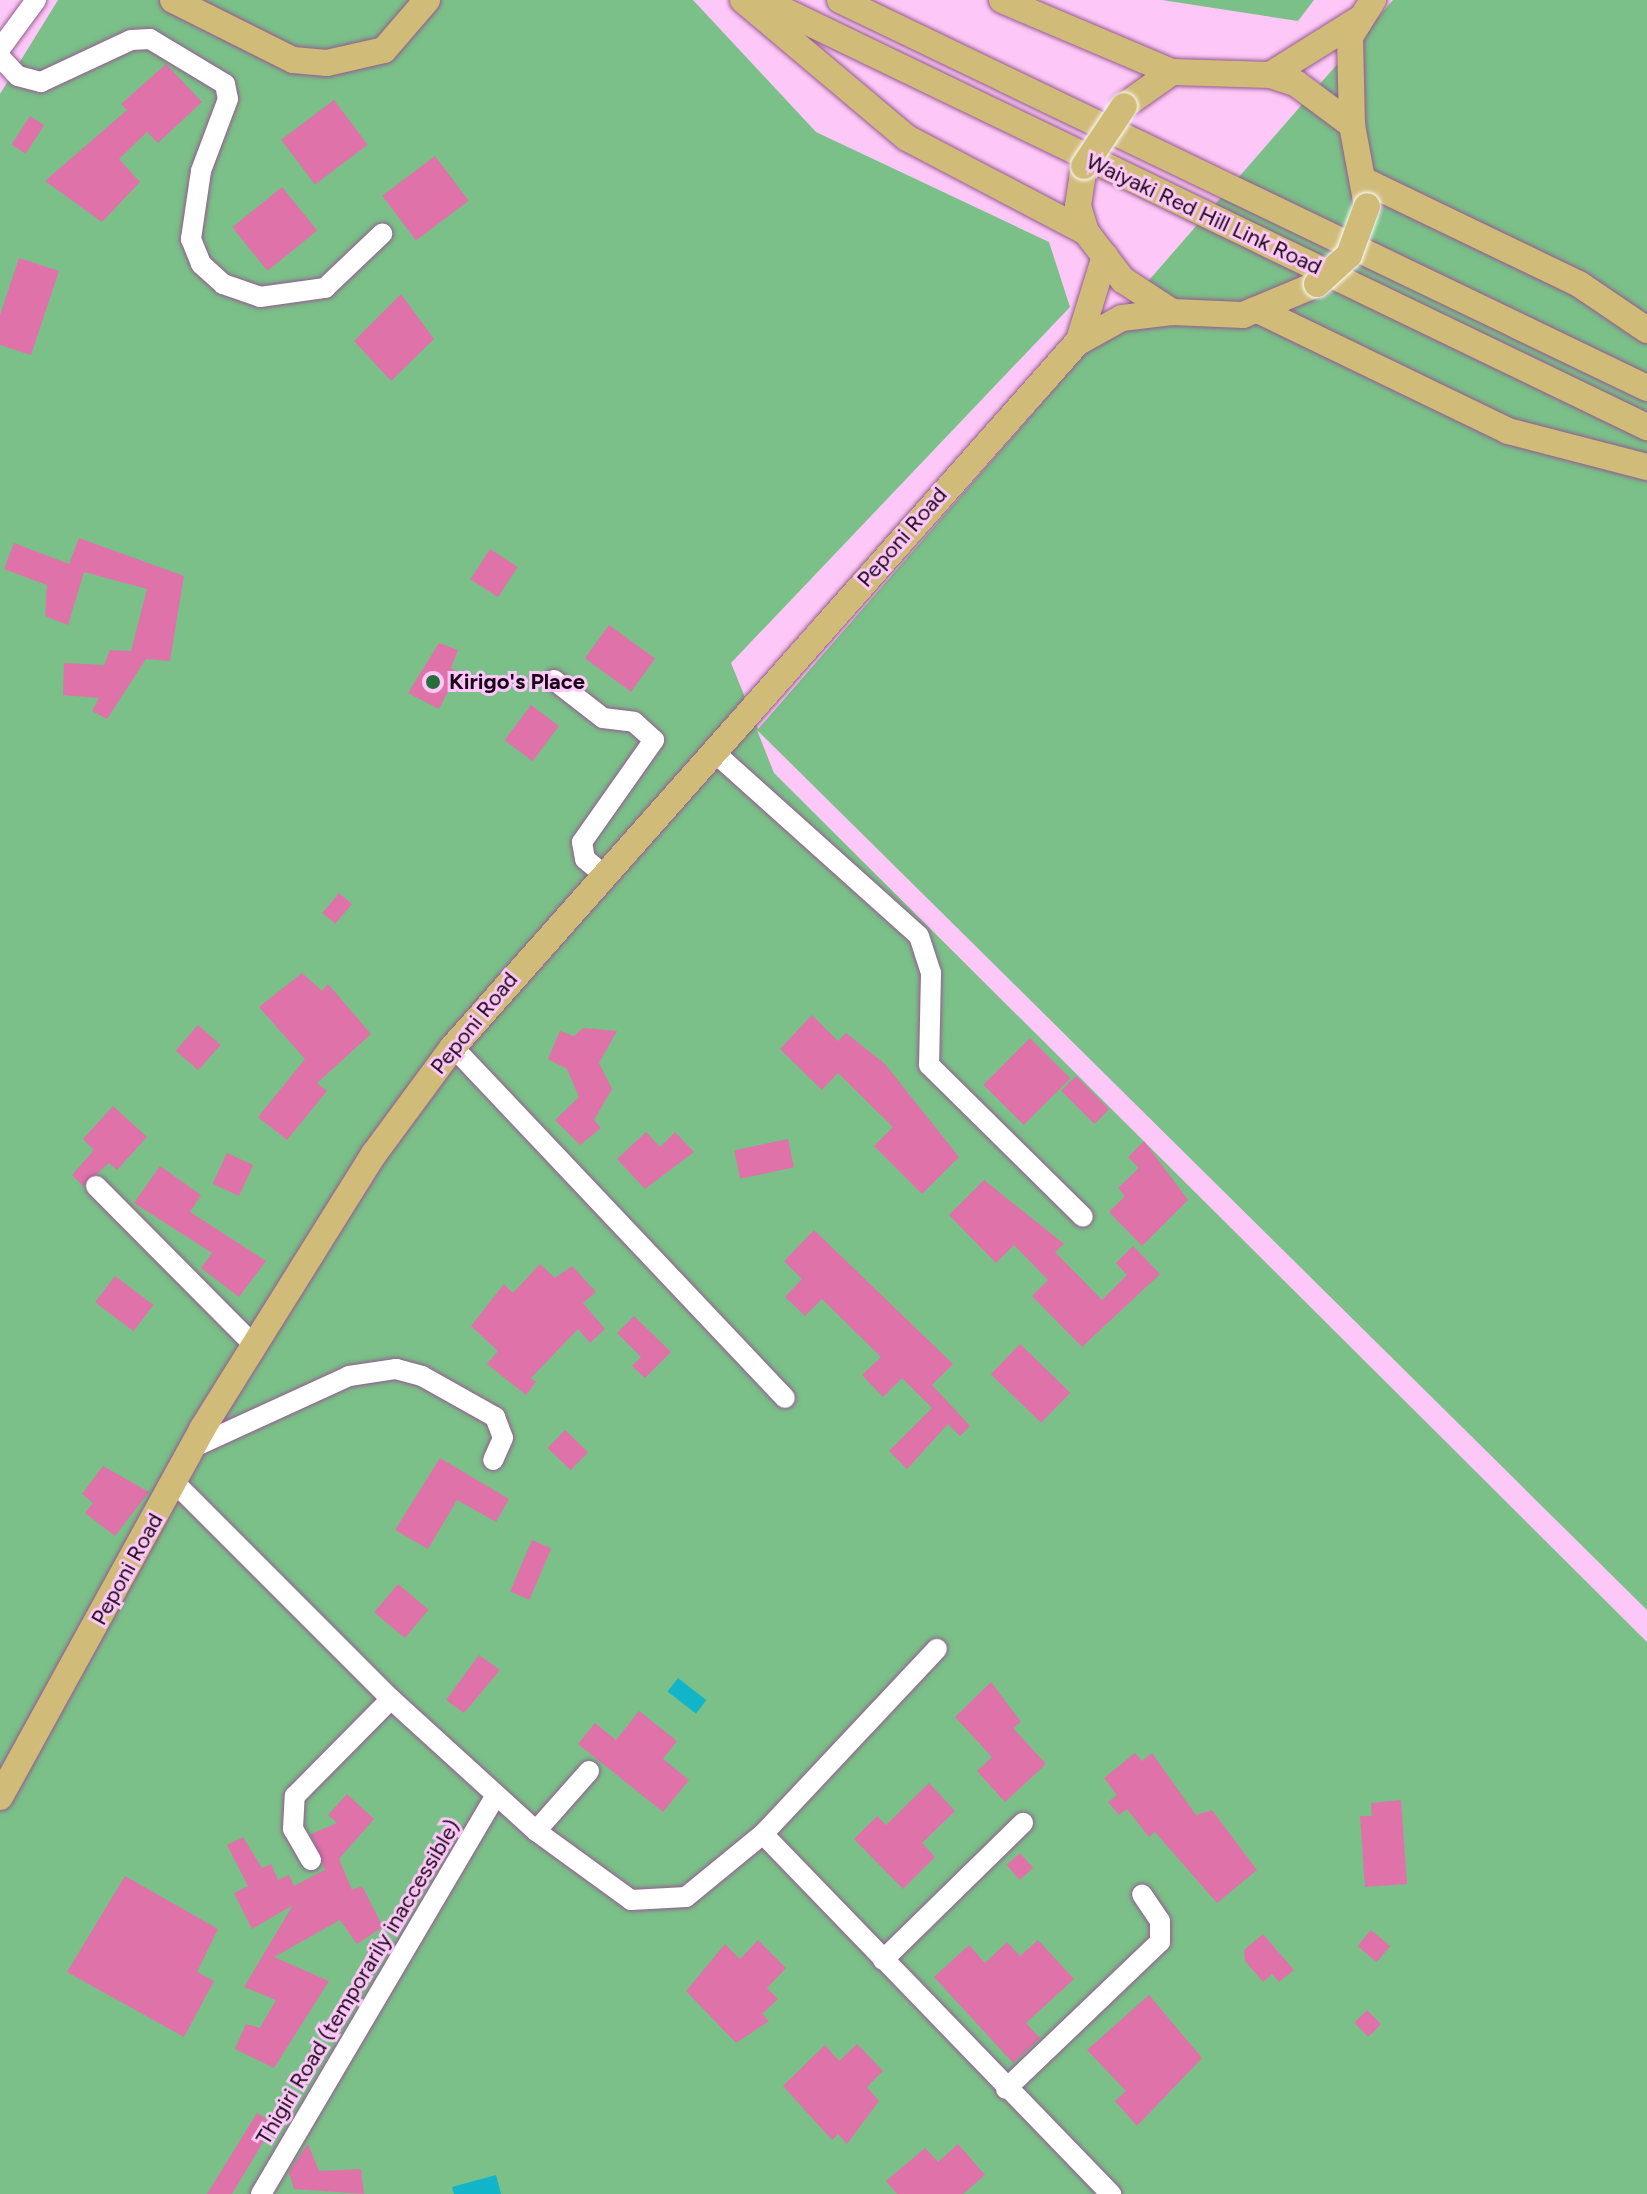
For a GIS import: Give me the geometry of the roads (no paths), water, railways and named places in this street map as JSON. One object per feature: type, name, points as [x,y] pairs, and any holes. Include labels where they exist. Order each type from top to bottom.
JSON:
[{"type":"main road","points":[[173,0],[293,60],[327,63],[384,50],[427,0]]},
{"type":"main road","points":[[743,0],[907,138],[1086,232]]},
{"type":"main road","name":"Waiyaki Red Hill Link Road","points":[[762,0],[1647,427]]},
{"type":"main road","name":"Waiyaki Red Hill Link Road","points":[[840,0],[1647,388]]},
{"type":"main road","points":[[1002,0],[1172,72],[1270,75],[1314,94],[1352,125]]},
{"type":"main road","points":[[1172,72],[1124,106],[1084,166],[1078,206],[1086,232],[1135,290],[1172,312],[1260,311],[1317,284],[1349,255],[1367,194],[1352,125],[1347,62],[1368,8]]},
{"type":"main road","points":[[1270,75],[1368,8]]},
{"type":"main road","points":[[1367,194],[1579,284],[1647,330]]},
{"type":"main road","name":"Peponi Road","points":[[0,1797],[192,1448],[374,1154],[453,1047],[603,874],[1077,343],[1093,313],[1105,256]]},
{"type":"main road","points":[[1260,311],[1508,431],[1647,467]]},
{"type":"main road","name":"Peponi Road","points":[[1077,343],[1122,318],[1172,312]]},
{"type":"street","points":[[0,49],[36,0]]},
{"type":"street","points":[[0,57],[18,76],[41,82],[131,40],[150,39],[225,84],[228,99],[201,171],[191,239],[201,264],[223,284],[260,297],[325,288],[382,234]]},
{"type":"street","points":[[554,680],[603,718],[634,722],[657,733],[592,817],[582,842],[585,859],[603,874]]},
{"type":"street","points":[[714,752],[919,936],[931,973],[929,1065],[1083,1217]]},
{"type":"street","points":[[453,1047],[785,1398]]},
{"type":"street","points":[[96,1186],[255,1346]]},
{"type":"street","points":[[192,1448],[349,1376],[396,1369],[495,1417],[503,1438],[493,1460]]},
{"type":"street","points":[[175,1483],[391,1699],[536,1831],[612,1892],[661,1902],[686,1897],[763,1834],[937,1649]]},
{"type":"street","points":[[311,1860],[293,1829],[295,1796],[391,1699]]},
{"type":"street","points":[[536,1831],[589,1771]]},
{"type":"street","name":"Thigiri Road (temporarily inaccessible)","points":[[261,2194],[496,1795]]},
{"type":"street","points":[[883,1960],[1023,1823]]},
{"type":"street","points":[[763,1834],[1006,2089],[1111,2194]]},
{"type":"street","points":[[1006,2089],[1160,1942],[1160,1921],[1142,1894]]},
{"type":"water","points":[[678,1678],[706,1700],[696,1714],[668,1691]]},
{"type":"water","points":[[496,2175],[501,2194],[454,2194],[452,2187]]},
{"type":"place","name":"Kirigo's Place","points":[[433,682]]}]
